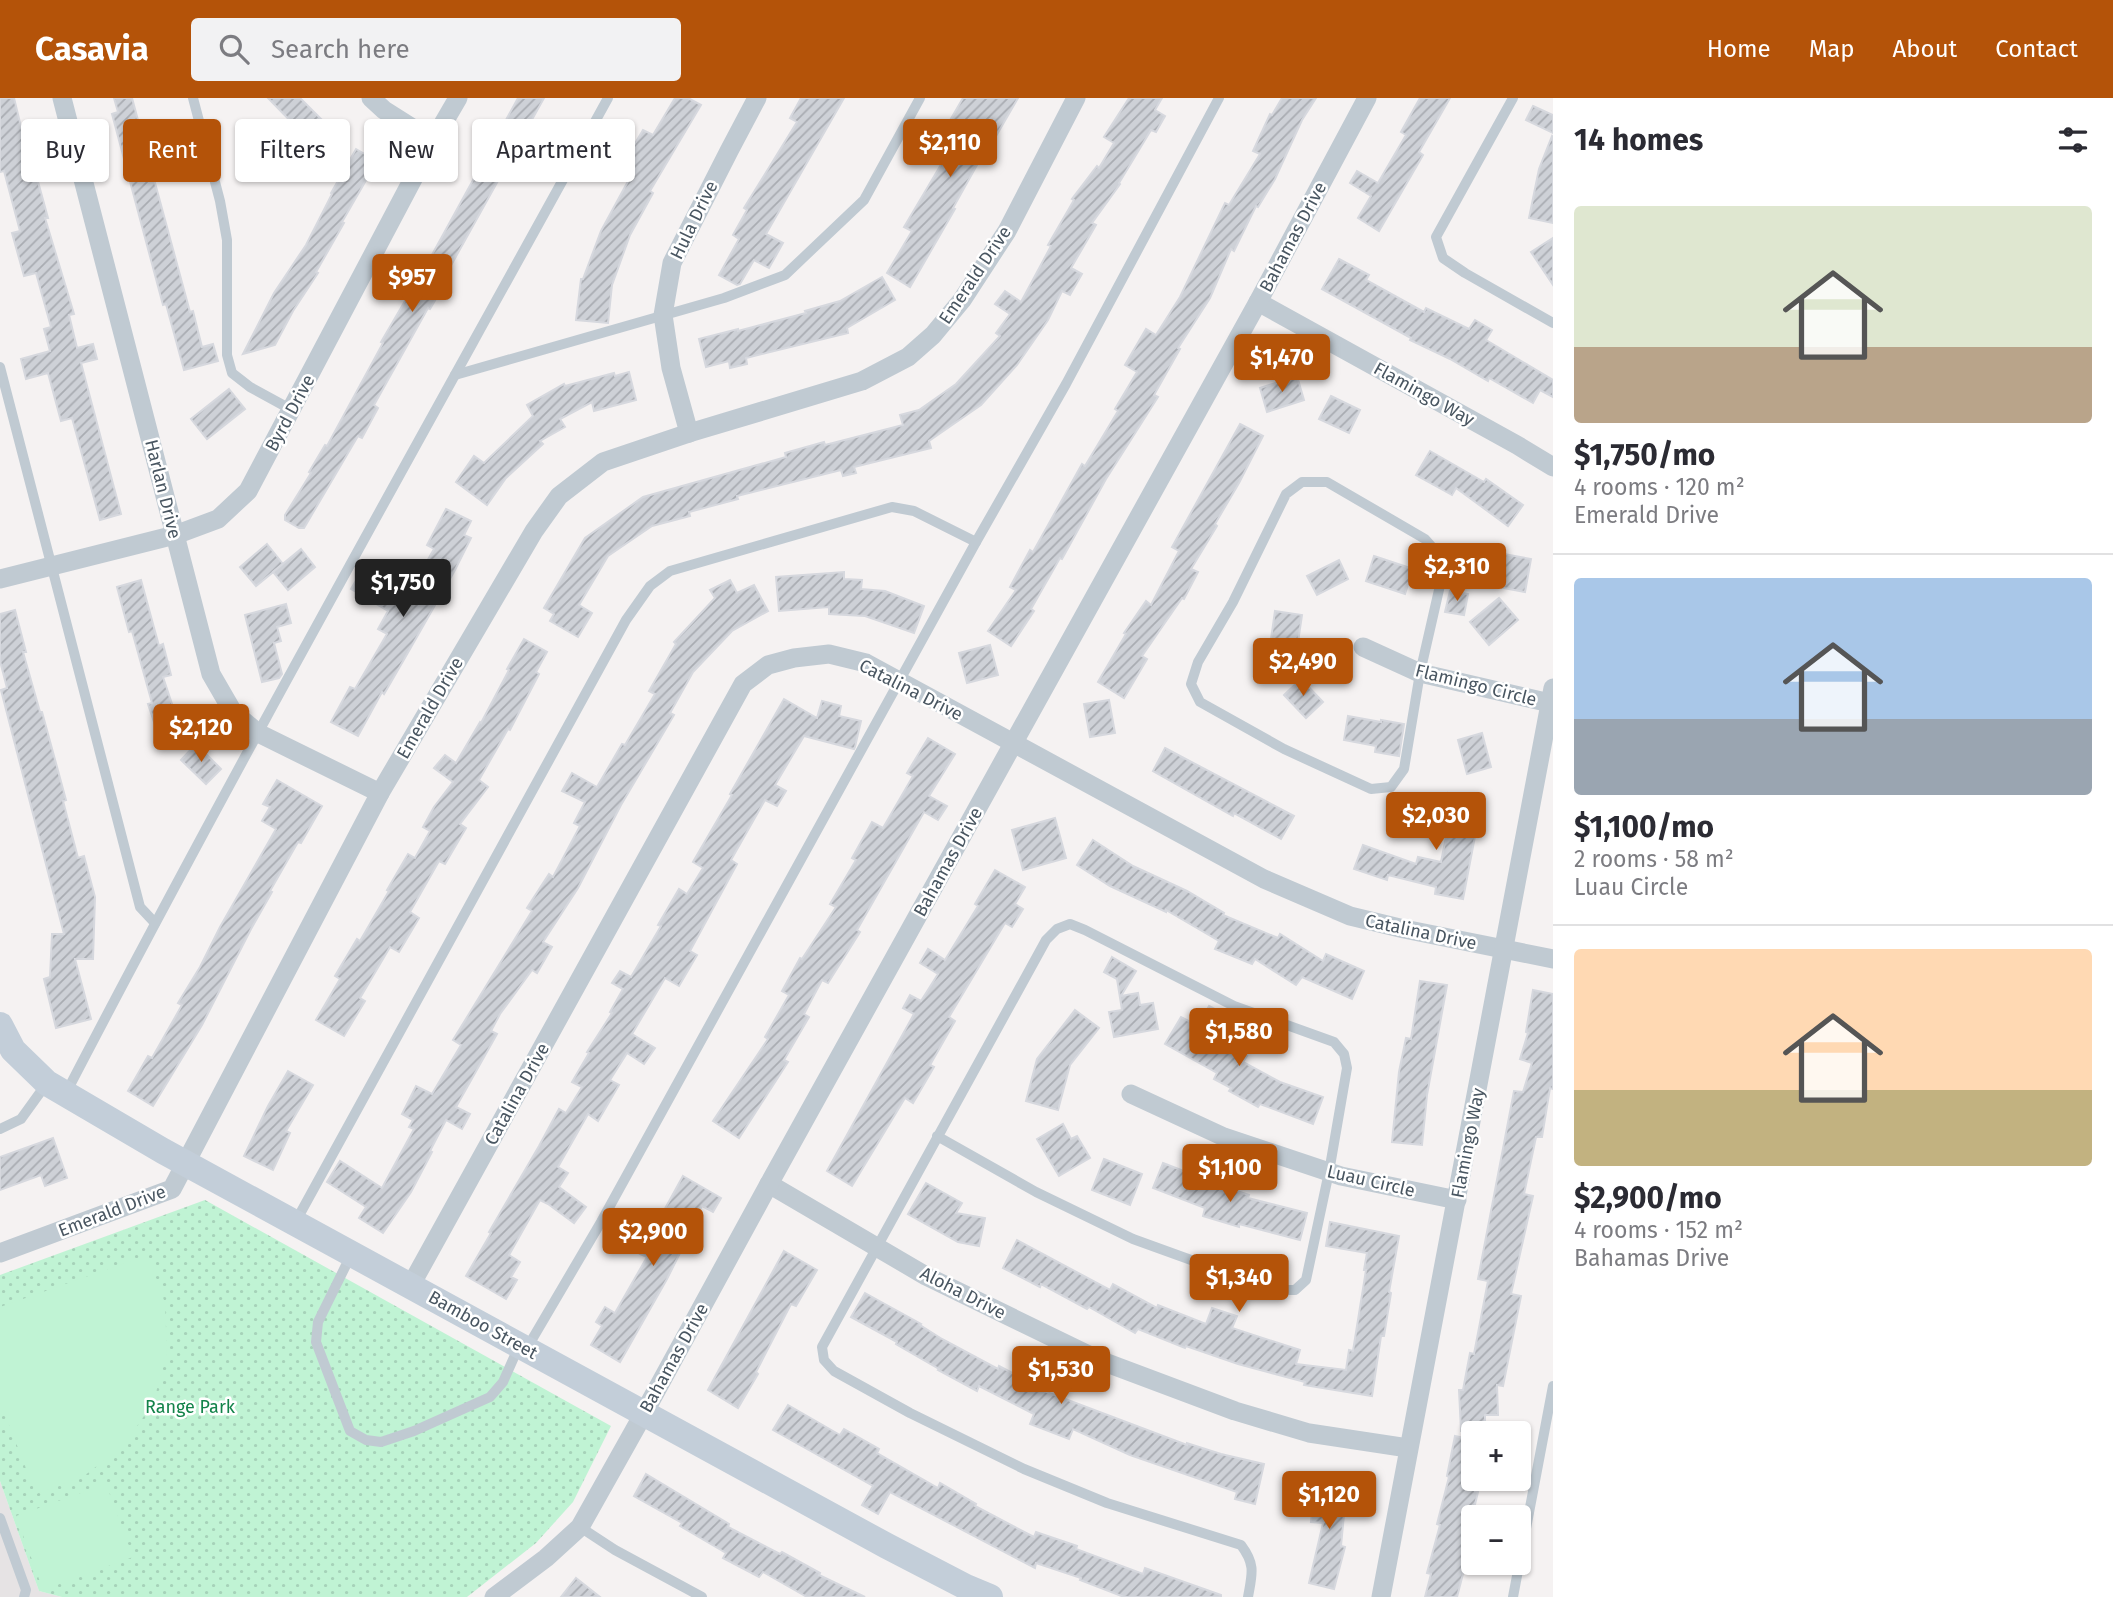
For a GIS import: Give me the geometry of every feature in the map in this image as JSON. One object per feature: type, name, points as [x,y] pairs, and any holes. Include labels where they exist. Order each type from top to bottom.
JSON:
[{"type":"street","name":"Harlan Drive","points":[[62,98],[211,674],[233,712],[258,733],[380,793]]},
{"type":"street","points":[[370,98],[398,119]]},
{"type":"street","name":"Byrd Drive","points":[[445,119],[457,98]]},
{"type":"street","name":"Hula Drive","points":[[689,433],[671,368],[663,315],[672,264],[757,98]]},
{"type":"street","name":"Emerald Drive","points":[[0,1253],[172,1189],[380,793],[534,531],[559,495],[603,462],[689,433],[862,382],[908,357],[962,300],[1007,232],[1076,98]]},
{"type":"street","name":"Bahamas Drive","points":[[496,1596],[546,1558],[580,1527],[1258,302],[1367,98]]},
{"type":"street","name":"Byrd Drive","points":[[0,579],[175,535],[218,519],[248,491],[412,182]]},
{"type":"street","name":"Flamingo Way","points":[[1258,302],[1553,467]]},
{"type":"street","name":"Flamingo Circle","points":[[1363,647],[1420,673],[1552,696]]},
{"type":"street","name":"Catalina Drive","points":[[411,1286],[743,684],[768,665],[829,654],[866,663],[1264,879],[1350,916],[1553,959]]},
{"type":"street","name":"Flamingo Way","points":[[1381,1597],[1552,696]]},
{"type":"street","name":"Bamboo Street","points":[[0,1025],[13,1050],[57,1088],[184,1164],[887,1546],[965,1587],[990,1597]]},
{"type":"street","name":"Luau Circle","points":[[1131,1094],[1224,1137],[1329,1172],[1457,1200]]},
{"type":"street","name":"Aloha Drive","points":[[769,1184],[926,1276],[1099,1360],[1235,1411],[1309,1433],[1408,1448]]},
{"type":"lane","points":[[193,98],[220,201],[227,240],[227,355],[232,373],[250,387],[292,410]]},
{"type":"lane","points":[[0,1129],[21,1119],[57,1088],[155,923],[608,98]]},
{"type":"lane","points":[[455,375],[724,298],[785,275],[864,200],[920,98]]},
{"type":"lane","points":[[351,1254],[318,1322],[316,1342],[350,1432],[366,1440],[381,1442],[490,1397],[503,1381],[601,1222],[1066,384],[1219,98]]},
{"type":"lane","points":[[1513,98],[1436,237],[1443,258],[1553,323]]},
{"type":"lane","points":[[0,367],[141,907],[155,923]]},
{"type":"lane","points":[[1302,482],[1327,482],[1425,539],[1439,555],[1441,581],[1420,673],[1404,769],[1391,787],[1371,789],[1284,749],[1200,702],[1191,684],[1198,662],[1233,602],[1286,494],[1302,482]]},
{"type":"lane","points":[[294,1224],[620,632],[650,586],[670,571],[892,507],[914,511],[976,542]]},
{"type":"lane","points":[[937,1136],[1036,1192],[1133,1238],[1274,1290],[1295,1290],[1306,1280],[1329,1172],[1347,1068],[1344,1054],[1334,1042],[1234,1006],[1085,930],[1070,925],[1057,929],[1046,940],[937,1136],[822,1347],[824,1360],[834,1371],[910,1413],[1024,1469],[1107,1503],[1241,1545],[1249,1556],[1253,1569],[1248,1597]]},
{"type":"lane","points":[[1513,1597],[1553,1386]]},
{"type":"lane","points":[[0,1518],[26,1590],[24,1597]]},
{"type":"lane","points":[[580,1527],[615,1550],[702,1597]]},
{"type":"shaded area","points":[[0,1481],[39,1591],[62,1597],[0,1597]]},
{"type":"green space","name":"Range Park","points":[[205,1200],[611,1426],[573,1502],[536,1543],[467,1597],[62,1597],[39,1591],[0,1481],[0,1275]]},
{"type":"green space","points":[[148,1255],[165,1303],[167,1354],[153,1403],[124,1445],[84,1476],[36,1494],[0,1402],[0,1307]]},
{"type":"green space","points":[[106,1484],[133,1557],[43,1590],[16,1516]]},
{"type":"building","points":[[0,98],[14,98],[21,127],[21,182],[38,182],[48,218],[45,218],[74,314],[69,315],[77,348],[93,344],[97,359],[81,363],[121,514],[100,520],[72,418],[61,421],[48,373],[26,379],[21,359],[50,351],[44,329],[51,327],[36,273],[24,276],[12,233],[20,231],[4,171],[0,172]]},
{"type":"building","points":[[114,98],[132,98],[138,119],[123,119],[123,155],[112,114],[118,112]]},
{"type":"building","points":[[268,98],[300,98],[321,119],[288,119]]},
{"type":"building","points":[[518,98],[544,98],[532,119],[506,119]]},
{"type":"building","points":[[675,98],[688,98],[701,105],[650,191],[653,193],[630,235],[612,285],[608,323],[576,320],[581,279],[601,231],[628,182],[635,182],[635,143],[643,130],[653,135]]},
{"type":"building","points":[[801,98],[844,98],[766,234],[783,243],[769,268],[754,260],[737,285],[719,275],[739,239],[733,235],[747,210],[744,208],[797,122],[790,118]]},
{"type":"building","points":[[963,98],[1018,98],[984,157],[982,156],[910,287],[887,273],[912,231],[904,227],[955,141],[942,134]]},
{"type":"building","points":[[1129,98],[1162,98],[1155,110],[1165,116],[1156,132],[1151,130],[1120,184],[1092,223],[1096,225],[1071,268],[1082,274],[1070,295],[1062,291],[1048,320],[1017,365],[981,405],[929,441],[931,448],[854,467],[856,473],[843,476],[841,470],[737,496],[738,499],[689,512],[690,516],[652,526],[608,556],[579,605],[592,613],[578,637],[550,621],[554,614],[544,608],[585,538],[643,497],[786,457],[785,453],[824,442],[825,445],[903,425],[900,415],[919,410],[956,384],[1000,336],[996,333],[1010,314],[995,304],[1005,291],[1021,302],[1051,246],[1048,245],[1074,200],[1072,199],[1097,166],[1099,168],[1114,143],[1104,137]]},
{"type":"building","points":[[1282,98],[1316,98],[1302,120],[1275,179],[1258,207],[1256,206],[1234,251],[1231,249],[1210,298],[1178,348],[1180,349],[1154,395],[1158,397],[1106,479],[1031,609],[1034,611],[1011,646],[988,631],[1016,590],[1010,587],[1030,550],[1033,552],[1082,464],[1085,466],[1118,411],[1115,409],[1137,372],[1125,365],[1146,329],[1156,335],[1180,297],[1225,203],[1229,205],[1260,154],[1253,151],[1270,114],[1272,115]]},
{"type":"building","points":[[1420,98],[1450,98],[1419,152],[1423,155],[1379,231],[1358,218],[1371,196],[1350,183],[1357,171],[1378,183],[1406,135],[1401,132]]},
{"type":"building","points":[[1533,106],[1553,115],[1553,133],[1526,120]]},
{"type":"building","points":[[1552,136],[1553,223],[1529,218],[1539,169]]},
{"type":"building","points":[[356,149],[364,154],[365,182],[316,272],[318,273],[275,345],[243,354],[274,293],[306,245],[337,182],[350,182],[350,160]]},
{"type":"building","points":[[130,182],[155,182],[202,347],[213,344],[218,361],[184,370],[166,304],[163,305]]},
{"type":"building","points":[[472,182],[497,182],[444,278],[447,280],[430,309],[428,308],[374,405],[378,408],[362,438],[358,436],[304,528],[299,528],[285,520],[285,515],[325,445],[327,446],[383,343],[381,342]]},
{"type":"building","points":[[1553,238],[1553,285],[1531,252]]},
{"type":"building","points":[[1339,259],[1369,275],[1366,280],[1424,312],[1426,308],[1469,329],[1475,320],[1492,330],[1486,340],[1553,380],[1553,397],[1540,390],[1533,403],[1489,378],[1488,381],[1410,340],[1411,338],[1322,289]]},
{"type":"building","points":[[882,277],[895,300],[847,328],[848,333],[746,358],[747,364],[730,368],[729,361],[706,367],[699,339],[806,313],[805,311],[840,301]]},
{"type":"building","points":[[629,372],[636,400],[594,411],[592,402],[560,419],[565,427],[540,441],[543,444],[506,478],[487,505],[456,482],[474,456],[484,463],[533,416],[527,405],[564,384],[565,386],[614,373],[615,376]]},
{"type":"building","points":[[1297,376],[1304,400],[1267,412],[1260,388]]},
{"type":"building","points":[[229,389],[245,409],[207,439],[191,419]]},
{"type":"building","points":[[1331,396],[1360,410],[1349,433],[1319,419]]},
{"type":"building","points":[[1240,424],[1263,436],[1215,524],[1217,526],[1191,569],[1198,572],[1184,599],[1182,598],[1142,656],[1147,659],[1124,698],[1098,682],[1126,634],[1124,633],[1146,601],[1151,605],[1179,551],[1172,547]]},
{"type":"building","points":[[1430,451],[1484,482],[1486,479],[1523,505],[1508,526],[1456,488],[1452,495],[1416,475]]},
{"type":"building","points":[[446,509],[471,521],[464,535],[471,538],[358,736],[331,722],[350,687],[355,689],[387,634],[378,629],[388,611],[351,589],[361,572],[406,598],[434,549],[427,545]]},
{"type":"building","points":[[267,544],[283,564],[256,586],[240,567]]},
{"type":"building","points":[[301,549],[315,567],[288,590],[273,572]]},
{"type":"building","points":[[1504,554],[1531,559],[1525,592],[1498,587]]},
{"type":"building","points":[[1374,556],[1413,569],[1405,594],[1366,581]]},
{"type":"building","points":[[1339,560],[1348,579],[1317,595],[1307,576]]},
{"type":"building","points":[[844,572],[844,579],[862,580],[861,589],[885,591],[924,606],[914,633],[865,616],[829,614],[829,607],[779,611],[776,577]]},
{"type":"building","points":[[141,580],[159,646],[163,644],[171,675],[163,677],[179,725],[157,731],[148,704],[152,703],[132,631],[129,632],[117,587]]},
{"type":"building","points":[[730,580],[737,593],[754,585],[768,611],[732,631],[693,672],[670,713],[674,715],[621,805],[578,888],[543,942],[552,947],[537,973],[532,970],[491,1031],[497,1034],[456,1107],[470,1114],[462,1129],[446,1120],[411,1192],[383,1233],[359,1218],[366,1207],[327,1182],[340,1161],[382,1188],[414,1129],[409,1127],[413,1120],[402,1114],[416,1086],[432,1094],[461,1045],[453,1040],[532,911],[527,908],[549,874],[553,877],[580,826],[574,823],[585,802],[562,791],[572,773],[597,787],[655,694],[649,691],[676,644],[674,642],[715,598],[710,590]]},
{"type":"building","points":[[1450,591],[1468,594],[1464,615],[1445,612]]},
{"type":"building","points":[[1499,598],[1518,620],[1489,645],[1470,622]]},
{"type":"building","points":[[286,604],[291,623],[277,627],[281,641],[274,643],[282,674],[279,678],[262,682],[245,615]]},
{"type":"building","points":[[15,610],[26,652],[23,652],[66,800],[63,801],[78,858],[84,856],[95,897],[93,959],[75,959],[91,1019],[56,1028],[44,979],[50,977],[52,934],[64,934],[1,690],[7,688],[0,661],[0,614]]},
{"type":"building","points":[[1275,611],[1302,615],[1297,649],[1270,646]]},
{"type":"building","points":[[524,639],[547,652],[536,672],[539,674],[510,730],[508,729],[479,780],[488,787],[460,824],[466,828],[445,864],[439,861],[410,912],[419,918],[399,952],[390,947],[360,998],[365,1001],[344,1036],[316,1020],[340,979],[335,976],[357,939],[360,941],[408,854],[415,858],[430,831],[423,827],[453,782],[434,768],[445,755],[456,763],[481,723]]},
{"type":"building","points":[[990,645],[998,675],[967,683],[959,653]]},
{"type":"building","points":[[1301,679],[1323,702],[1306,718],[1284,695]]},
{"type":"building","points":[[784,699],[817,718],[822,701],[841,706],[839,716],[861,721],[855,747],[854,749],[804,736],[775,785],[786,791],[777,806],[765,800],[731,860],[737,864],[690,951],[697,955],[679,986],[665,978],[632,1034],[655,1048],[644,1064],[627,1053],[610,1080],[619,1085],[598,1121],[588,1114],[558,1167],[568,1173],[559,1187],[586,1207],[574,1223],[540,1200],[509,1255],[520,1262],[511,1277],[517,1280],[506,1299],[466,1276],[559,1109],[566,1113],[582,1087],[572,1082],[623,989],[612,983],[620,971],[631,977],[679,889],[687,894],[703,868],[693,862]]},
{"type":"building","points":[[1109,700],[1115,733],[1090,737],[1084,704]]},
{"type":"building","points":[[1348,716],[1404,724],[1399,756],[1375,752],[1376,746],[1344,740]]},
{"type":"building","points":[[1482,733],[1491,767],[1467,774],[1458,740]]},
{"type":"building","points":[[928,738],[955,754],[929,796],[947,806],[938,820],[924,812],[857,930],[860,932],[828,983],[822,980],[804,1014],[809,1017],[784,1060],[788,1062],[739,1138],[713,1121],[768,1039],[765,1037],[789,995],[782,991],[800,958],[802,959],[836,907],[830,904],[856,860],[852,858],[872,822],[883,828],[913,776],[907,773]]},
{"type":"building","points":[[196,744],[221,769],[206,784],[181,760]]},
{"type":"building","points":[[1165,748],[1294,816],[1281,839],[1234,813],[1233,816],[1153,771]]},
{"type":"building","points":[[277,780],[322,806],[270,891],[272,892],[202,1025],[153,1106],[128,1091],[148,1056],[152,1058],[182,1005],[178,1003],[276,829],[262,821],[270,807],[263,804]]},
{"type":"building","points":[[1448,793],[1484,798],[1463,899],[1435,894],[1436,887],[1388,875],[1387,880],[1354,869],[1363,845],[1416,864],[1418,857],[1441,862],[1448,827],[1443,826]]},
{"type":"building","points":[[1055,818],[1066,858],[1023,870],[1012,830]]},
{"type":"building","points":[[1093,840],[1133,866],[1187,891],[1224,913],[1223,915],[1278,938],[1280,934],[1323,961],[1326,954],[1364,971],[1352,999],[1302,977],[1296,985],[1255,959],[1252,964],[1215,949],[1219,941],[1166,910],[1110,886],[1077,865]]},
{"type":"building","points":[[995,870],[1025,887],[1015,904],[1023,909],[1012,927],[1005,923],[949,1017],[955,1021],[930,1065],[934,1067],[913,1103],[905,1098],[852,1186],[827,1171],[914,1014],[903,1008],[910,995],[921,1001],[938,974],[920,963],[928,949],[945,960],[978,906],[975,904]]},
{"type":"building","points":[[1112,957],[1136,971],[1121,996],[1138,993],[1140,1005],[1153,1003],[1158,1029],[1114,1037],[1109,1012],[1122,1010],[1117,979],[1104,972]]},
{"type":"building","points":[[1420,981],[1447,985],[1427,1095],[1422,1145],[1392,1142],[1399,1072],[1406,1038],[1411,1039]]},
{"type":"building","points":[[1533,990],[1553,994],[1553,1089],[1550,1088],[1542,1137],[1536,1137],[1524,1194],[1533,1196],[1511,1294],[1521,1296],[1503,1386],[1497,1385],[1498,1415],[1485,1415],[1485,1421],[1461,1421],[1461,1431],[1459,1390],[1463,1390],[1470,1353],[1474,1354],[1488,1281],[1478,1279],[1514,1091],[1523,1092],[1532,1063],[1520,1059],[1528,1033],[1526,1032]]},
{"type":"building","points":[[1209,1006],[1231,1018],[1218,1040],[1247,1056],[1243,1062],[1280,1082],[1323,1097],[1313,1124],[1260,1104],[1258,1107],[1214,1079],[1217,1073],[1165,1044],[1181,1017],[1198,1026]]},
{"type":"building","points":[[1075,1010],[1099,1028],[1070,1065],[1058,1110],[1026,1101],[1037,1059]]},
{"type":"building","points":[[288,1071],[313,1085],[286,1131],[290,1133],[273,1170],[244,1156]]},
{"type":"building","points":[[1063,1124],[1071,1139],[1077,1136],[1090,1158],[1059,1176],[1037,1139]]},
{"type":"building","points":[[53,1138],[67,1178],[45,1186],[41,1175],[0,1190],[0,1157]]},
{"type":"building","points":[[1104,1159],[1142,1174],[1130,1205],[1092,1190]]},
{"type":"building","points":[[1163,1163],[1249,1195],[1248,1198],[1307,1213],[1300,1240],[1203,1216],[1205,1208],[1153,1188]]},
{"type":"building","points":[[683,1176],[721,1198],[713,1212],[702,1206],[686,1234],[689,1235],[667,1279],[620,1362],[591,1345],[602,1326],[596,1322],[605,1307],[615,1313],[647,1257],[640,1254]]},
{"type":"building","points":[[926,1183],[962,1203],[956,1213],[985,1218],[979,1246],[958,1242],[908,1214]]},
{"type":"building","points":[[1330,1222],[1399,1236],[1372,1396],[1304,1385],[1305,1382],[1238,1364],[1186,1346],[1185,1348],[1138,1329],[1135,1333],[1089,1307],[1087,1309],[1041,1284],[1040,1287],[1003,1268],[1017,1240],[1110,1290],[1113,1284],[1157,1308],[1158,1305],[1206,1324],[1212,1308],[1237,1316],[1232,1328],[1300,1350],[1296,1364],[1346,1370],[1349,1350],[1353,1351],[1367,1253],[1326,1246]]},
{"type":"building","points":[[784,1251],[817,1270],[796,1306],[791,1304],[756,1372],[758,1374],[738,1408],[708,1390]]},
{"type":"building","points":[[865,1293],[921,1324],[942,1339],[998,1369],[999,1366],[1037,1386],[1036,1388],[1187,1445],[1264,1464],[1255,1504],[1235,1499],[1237,1492],[1130,1455],[1073,1429],[1069,1439],[1030,1424],[1034,1414],[979,1386],[977,1391],[851,1317]]},
{"type":"building","points":[[788,1405],[840,1435],[844,1429],[879,1449],[877,1453],[938,1488],[940,1483],[976,1504],[975,1506],[1034,1537],[1036,1532],[1143,1574],[1145,1568],[1221,1597],[1124,1597],[1080,1580],[1081,1578],[1036,1563],[1035,1568],[890,1492],[878,1514],[862,1505],[873,1486],[773,1430]]},
{"type":"building","points":[[1455,1436],[1461,1437],[1461,1491],[1478,1492],[1475,1505],[1461,1505],[1463,1575],[1457,1597],[1425,1597],[1431,1574],[1427,1573],[1440,1525],[1437,1524],[1449,1477],[1447,1476]]},
{"type":"building","points":[[646,1474],[729,1524],[728,1527],[780,1554],[782,1552],[820,1573],[819,1575],[865,1597],[807,1597],[763,1572],[759,1577],[723,1558],[726,1553],[680,1526],[682,1523],[634,1496]]},
{"type":"building","points":[[1315,1480],[1347,1483],[1341,1546],[1345,1547],[1334,1589],[1309,1583],[1323,1523],[1311,1522]]},
{"type":"building","points":[[576,1578],[600,1597],[561,1597]]}]
